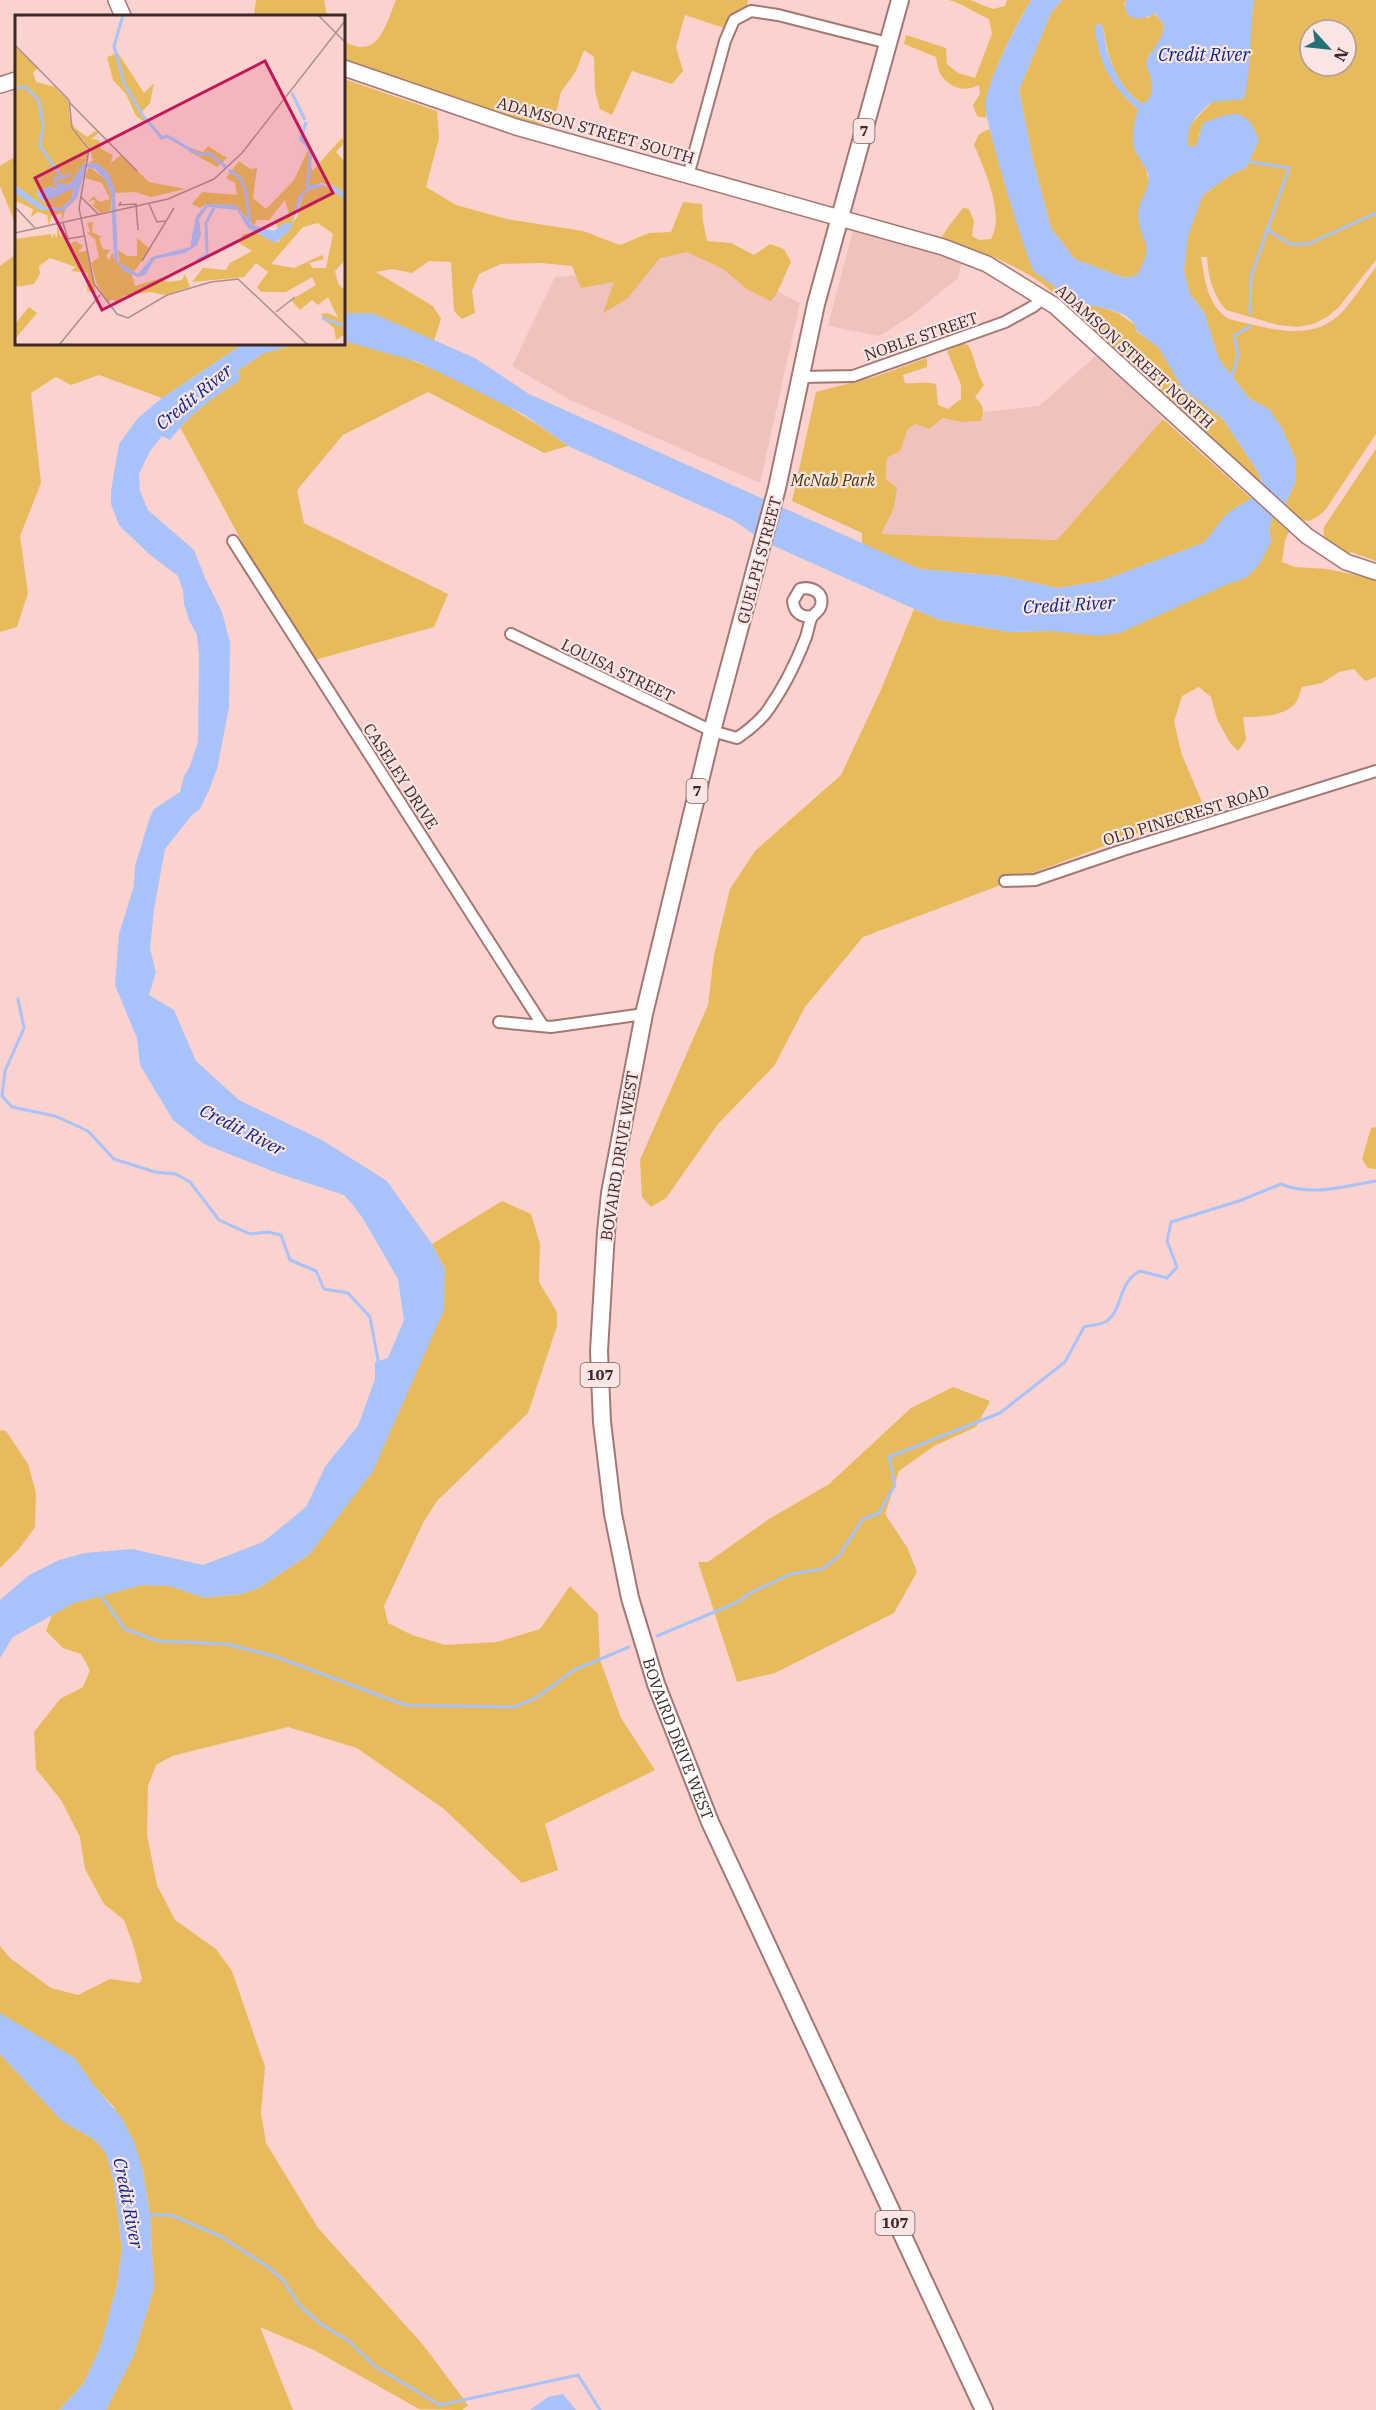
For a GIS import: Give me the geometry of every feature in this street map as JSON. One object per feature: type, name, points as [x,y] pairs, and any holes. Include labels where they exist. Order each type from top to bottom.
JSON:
[{"type":"main road","points":[[116,0],[123,15]]},
{"type":"main road","name":"GUELPH STREET","points":[[644,1014],[712,731],[777,488],[816,304],[900,0]]},
{"type":"main road","name":"ADAMSON STREET SOUTH","points":[[345,68],[516,127],[840,218]]},
{"type":"main road","points":[[0,85],[15,80]]},
{"type":"main road","name":"ADAMSON STREET NORTH","points":[[840,218],[959,252],[987,264],[1055,306],[1150,390],[1288,520],[1330,553],[1346,562],[1376,572]]},
{"type":"main road","name":"BOVAIRD DRIVE WEST","points":[[644,1014],[617,1149],[606,1233],[599,1351],[608,1486],[630,1598],[656,1684],[710,1822],[984,2410]]},
{"type":"street","points":[[688,176],[725,41],[734,20],[751,11],[778,15],[888,43]]},
{"type":"street","name":"NOBLE STREET","points":[[801,377],[853,376],[1005,322],[1034,306],[1042,298]]},
{"type":"street","name":"CASELEY DRIVE","points":[[233,541],[543,1026]]},
{"type":"street","name":"LOUISA STREET","points":[[511,634],[712,731],[737,738],[753,728],[766,712],[789,674],[812,616]]},
{"type":"street","name":"OLD PINECREST ROAD","points":[[1005,881],[1035,880],[1123,849],[1376,771]]},
{"type":"street","points":[[499,1022],[543,1026],[644,1014]]},
{"type":"shaded area","points":[[853,230],[962,261],[958,278],[911,316],[879,336],[828,326]]},
{"type":"shaded area","points":[[679,245],[719,261],[800,303],[760,483],[570,400],[512,366],[555,277],[617,273]]},
{"type":"shaded area","points":[[1098,354],[1163,419],[1057,540],[880,534],[894,508],[886,479],[887,458],[900,451],[908,429],[915,424],[943,418],[961,422],[981,421],[984,412],[1039,406]]},
{"type":"green space","points":[[256,0],[324,0],[327,15],[254,15]]},
{"type":"green space","points":[[396,0],[748,0],[747,8],[727,29],[685,15],[676,47],[683,71],[672,84],[632,71],[612,115],[600,109],[595,91],[594,57],[584,50],[576,71],[561,92],[553,125],[531,123],[345,60],[345,41],[365,47],[373,44],[384,29]]},
{"type":"green space","points":[[949,0],[970,0],[993,9],[1005,6],[1007,0],[1031,0],[1001,57],[990,89],[986,118],[977,116],[973,105],[980,94],[979,85],[963,89],[954,86],[941,75],[936,57],[904,44],[906,35],[946,48],[947,64],[958,73],[975,78],[992,34],[989,19]]},
{"type":"green space","points":[[1062,0],[1126,0],[1124,6],[1148,18],[1154,13],[1164,25],[1160,43],[1149,55],[1148,67],[1153,91],[1150,98],[1143,104],[1130,94],[1115,71],[1101,24],[1096,25],[1099,50],[1107,72],[1120,92],[1138,109],[1136,152],[1146,168],[1149,185],[1138,212],[1147,242],[1146,259],[1137,275],[1125,278],[1075,259],[1051,228],[1033,160],[1019,90],[1051,13]]},
{"type":"green space","points":[[1254,0],[1376,0],[1376,260],[1338,308],[1313,324],[1298,327],[1278,325],[1226,310],[1212,285],[1207,257],[1201,257],[1208,291],[1222,314],[1229,319],[1288,331],[1317,328],[1331,321],[1343,311],[1376,267],[1376,434],[1326,509],[1309,521],[1300,519],[1285,506],[1296,480],[1296,460],[1282,428],[1269,409],[1249,398],[1219,359],[1204,312],[1190,294],[1184,271],[1187,236],[1203,195],[1232,174],[1246,168],[1259,140],[1199,133],[1196,146],[1189,147],[1187,137],[1189,126],[1212,102],[1250,28]]},
{"type":"green space","points":[[345,79],[437,111],[439,138],[426,187],[456,205],[507,219],[583,231],[620,245],[649,233],[671,232],[683,202],[702,204],[707,241],[731,243],[754,255],[770,244],[784,249],[791,262],[771,301],[748,290],[723,269],[687,252],[660,258],[627,299],[603,313],[614,282],[581,288],[572,266],[541,263],[501,264],[479,274],[472,291],[475,313],[462,319],[454,311],[451,262],[429,261],[412,273],[392,269],[376,272],[433,306],[441,319],[434,341],[372,313],[345,313]]},
{"type":"green space","points":[[989,129],[1033,269],[1077,302],[1099,306],[1118,313],[1135,325],[1137,332],[1159,347],[1182,388],[1223,419],[1259,474],[1263,486],[1043,284],[994,257],[941,239],[963,208],[969,209],[974,221],[972,236],[979,240],[991,239],[995,229],[995,205],[988,179],[974,145],[979,134]]},
{"type":"green space","points":[[15,157],[15,223],[0,186],[0,166]]},
{"type":"green space","points":[[15,255],[15,345],[242,345],[162,398],[99,375],[71,385],[56,377],[31,393],[41,483],[20,536],[28,593],[17,627],[0,632],[0,266]]},
{"type":"green space","points":[[345,341],[403,357],[489,396],[543,428],[568,446],[544,453],[428,392],[343,435],[297,490],[304,523],[448,594],[434,627],[307,662],[180,427],[210,399],[240,380],[235,373],[264,353],[288,345],[345,345]]},
{"type":"green space","name":"McNab Park","points":[[961,343],[968,345],[984,385],[975,397],[982,408],[981,421],[961,422],[943,418],[929,429],[916,424],[908,429],[900,451],[887,458],[886,479],[897,488],[894,508],[881,534],[1057,540],[1163,419],[1252,499],[1226,515],[1212,535],[1203,543],[1101,581],[1058,588],[1003,576],[920,569],[862,544],[862,533],[792,501],[816,392],[877,376],[927,358],[927,367],[903,375],[905,383],[936,384],[938,405],[948,409],[961,399],[961,385],[947,351]]},
{"type":"green space","points":[[1376,449],[1376,561],[1351,552],[1348,555],[1327,541],[1323,532],[1324,527]]},
{"type":"green space","points":[[1273,517],[1289,532],[1285,540],[1282,562],[1295,567],[1327,569],[1376,579],[1376,677],[1365,681],[1354,669],[1339,672],[1322,683],[1302,687],[1295,703],[1283,712],[1243,717],[1246,740],[1238,751],[1230,743],[1217,719],[1211,697],[1199,687],[1182,696],[1174,722],[1182,755],[1207,814],[1131,836],[863,937],[805,1007],[774,1066],[718,1124],[666,1198],[651,1207],[642,1197],[640,1160],[708,1005],[714,955],[730,889],[755,851],[841,775],[880,692],[914,609],[939,620],[1010,632],[1051,631],[1246,578],[1271,542],[1269,528]]},
{"type":"green space","points":[[1376,1127],[1376,1169],[1368,1168],[1362,1159],[1371,1128]]},
{"type":"green space","points":[[502,1201],[531,1214],[540,1244],[539,1282],[557,1312],[557,1326],[528,1413],[437,1501],[423,1523],[384,1606],[388,1623],[412,1635],[445,1645],[497,1642],[540,1629],[570,1586],[598,1614],[600,1660],[621,1718],[655,1770],[545,1824],[558,1870],[522,1883],[444,1809],[357,1748],[288,1727],[172,1756],[156,1765],[148,1786],[147,1835],[157,1885],[175,1920],[216,1949],[232,1971],[265,2067],[261,2113],[266,2143],[318,2228],[424,2346],[468,2405],[462,2410],[419,2409],[314,2350],[260,2327],[293,2410],[106,2410],[134,2355],[154,2288],[150,2215],[143,2171],[114,2107],[95,2087],[0,2013],[0,1946],[10,1958],[51,1988],[78,1995],[110,1979],[139,1983],[142,1979],[124,1920],[104,1904],[85,1869],[80,1837],[61,1800],[36,1769],[34,1732],[60,1699],[83,1687],[90,1670],[81,1654],[63,1648],[46,1631],[52,1615],[74,1603],[143,1585],[170,1586],[205,1598],[242,1594],[259,1588],[310,1554],[445,1269],[432,1244]]},
{"type":"green space","points":[[953,1387],[990,1401],[976,1427],[934,1446],[899,1471],[885,1514],[907,1547],[917,1572],[894,1613],[775,1673],[737,1682],[698,1562],[708,1562],[769,1519],[829,1484],[911,1408]]},
{"type":"green space","points":[[0,1430],[6,1431],[28,1464],[36,1493],[35,1527],[19,1549],[0,1568]]},
{"type":"green space","points":[[0,2054],[62,2121],[95,2140],[106,2153],[114,2183],[122,2249],[117,2285],[100,2348],[83,2384],[59,2410],[0,2410]]},
{"type":"water","name":"Credit River","points":[[1031,0],[1062,0],[1051,13],[1019,90],[1033,160],[1051,228],[1075,259],[1125,278],[1137,275],[1146,255],[1138,214],[1148,185],[1148,174],[1133,143],[1138,109],[1120,92],[1107,72],[1099,50],[1095,25],[1101,24],[1108,55],[1115,71],[1130,94],[1143,104],[1148,100],[1152,90],[1146,64],[1161,37],[1164,25],[1155,13],[1144,18],[1129,16],[1125,7],[1126,0],[1254,0],[1244,99],[1212,102],[1193,122],[1188,133],[1188,140],[1189,147],[1196,146],[1203,123],[1238,114],[1249,121],[1259,140],[1246,168],[1232,174],[1203,195],[1188,236],[1184,271],[1190,294],[1204,312],[1219,359],[1249,398],[1269,409],[1282,428],[1296,460],[1296,480],[1285,506],[1273,517],[1269,528],[1271,542],[1259,565],[1246,578],[1120,633],[1098,636],[1051,631],[1010,632],[939,620],[765,542],[733,520],[568,446],[525,415],[418,362],[345,341],[345,313],[372,313],[475,358],[529,394],[920,569],[1003,576],[1058,588],[1101,581],[1203,543],[1222,519],[1260,491],[1263,486],[1259,474],[1223,419],[1182,388],[1159,348],[1137,331],[1134,323],[1113,310],[1075,300],[1034,271],[1015,218],[991,135],[985,105],[991,81]]},
{"type":"water","name":"Credit River","points":[[242,345],[288,345],[264,353],[236,372],[240,374],[240,380],[202,407],[170,440],[162,436],[150,451],[139,474],[140,491],[148,510],[194,550],[222,612],[230,642],[229,708],[217,769],[200,809],[191,816],[165,849],[154,909],[150,949],[156,972],[149,995],[174,1010],[196,1061],[239,1100],[322,1140],[387,1181],[432,1244],[445,1269],[444,1310],[373,1471],[310,1554],[259,1588],[242,1594],[205,1598],[170,1586],[143,1585],[74,1603],[13,1637],[0,1658],[0,1600],[29,1575],[59,1560],[85,1553],[132,1549],[203,1565],[263,1542],[306,1507],[326,1465],[358,1426],[375,1379],[375,1362],[388,1358],[404,1320],[398,1279],[362,1217],[344,1195],[277,1173],[204,1144],[173,1120],[140,1065],[137,1038],[115,985],[119,934],[134,886],[135,866],[149,820],[154,809],[180,792],[198,742],[199,655],[197,635],[189,620],[178,576],[149,554],[119,525],[111,504],[119,444],[138,418],[162,398]]},
{"type":"water","name":"Credit River","points":[[0,2013],[75,2058],[95,2087],[122,2118],[135,2144],[143,2171],[150,2215],[154,2288],[134,2355],[106,2410],[59,2410],[83,2384],[100,2348],[117,2285],[122,2249],[114,2183],[106,2153],[95,2140],[62,2121],[0,2054]]},
{"type":"water","points":[[563,2394],[576,2410],[530,2410],[548,2397]]},
{"type":"waterway","points":[[1250,162],[1289,168],[1251,276],[1250,313]]},
{"type":"waterway","points":[[1266,229],[1290,244],[1308,244],[1376,213]]},
{"type":"waterway","points":[[1232,376],[1238,355],[1234,336],[1250,326]]},
{"type":"waterway","points":[[18,999],[24,1028],[5,1071],[2,1096],[12,1107],[55,1116],[88,1131],[114,1159],[155,1172],[176,1174],[190,1182],[219,1220],[250,1234],[268,1232],[281,1235],[290,1260],[316,1271],[324,1289],[348,1293],[370,1317],[379,1365]]},
{"type":"waterway","points":[[657,1636],[736,1603],[752,1592],[791,1574],[822,1569],[838,1557],[863,1519],[879,1513],[895,1485],[889,1457],[1000,1413],[1065,1362],[1084,1327],[1105,1322],[1112,1316],[1124,1289],[1133,1276],[1140,1271],[1167,1278],[1177,1267],[1167,1241],[1171,1222],[1239,1201],[1281,1184],[1292,1188],[1316,1190],[1376,1181]]},
{"type":"waterway","points":[[101,1596],[125,1629],[158,1641],[226,1644],[274,1656],[405,1705],[514,1707],[536,1698],[574,1670],[629,1647]]},
{"type":"waterway","points":[[150,2215],[171,2215],[220,2236],[267,2266],[283,2280],[300,2306],[322,2325],[349,2341],[376,2367],[440,2405],[578,2375],[600,2410]]}]
